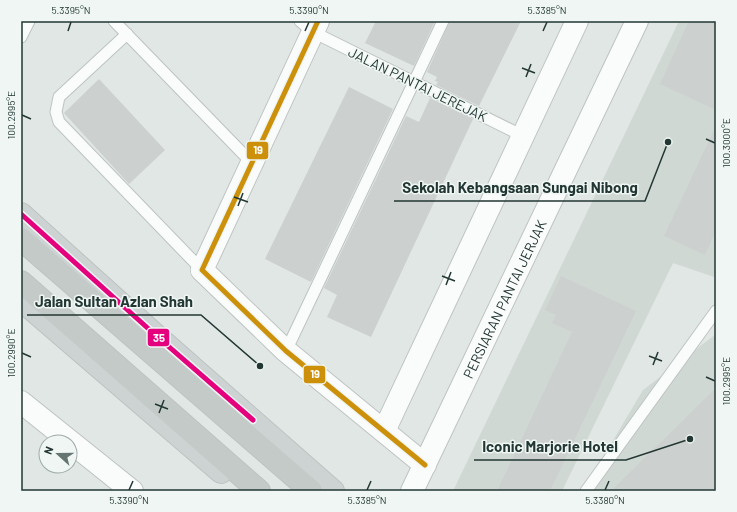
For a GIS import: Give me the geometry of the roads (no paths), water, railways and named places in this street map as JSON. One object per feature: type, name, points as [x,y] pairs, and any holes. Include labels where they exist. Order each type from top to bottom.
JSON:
[{"type":"highway","points":[[21,239],[311,491]]},
{"type":"highway","points":[[21,282],[259,491]]},
{"type":"main road","points":[[21,214],[152,332],[333,491]]},
{"type":"main road","points":[[21,300],[243,491]]},
{"type":"street","points":[[384,432],[577,21]]},
{"type":"street","name":"PERSIARAN PANTAI JERJAK","points":[[412,491],[637,21]]},
{"type":"street","points":[[310,25],[252,163],[202,270],[286,351],[425,465]]},
{"type":"street","points":[[21,402],[132,491]]},
{"type":"lane","points":[[21,37],[29,21]]},
{"type":"lane","points":[[114,21],[252,163]]},
{"type":"lane","points":[[286,351],[443,21]]},
{"type":"lane","name":"JALAN PANTAI JEREJAK","points":[[310,25],[413,82],[523,136]]},
{"type":"lane","points":[[127,34],[59,97],[56,112],[60,122],[202,270]]},
{"type":"lane","points":[[586,491],[716,311]]},
{"type":"place","name":"Sekolah Kebangsaan Sungai Nibong","points":[[668,142]]},
{"type":"place","name":"Jalan Sultan Azlan Shah","points":[[260,366]]},
{"type":"place","name":"Iconic Marjorie Hotel","points":[[690,439]]}]
